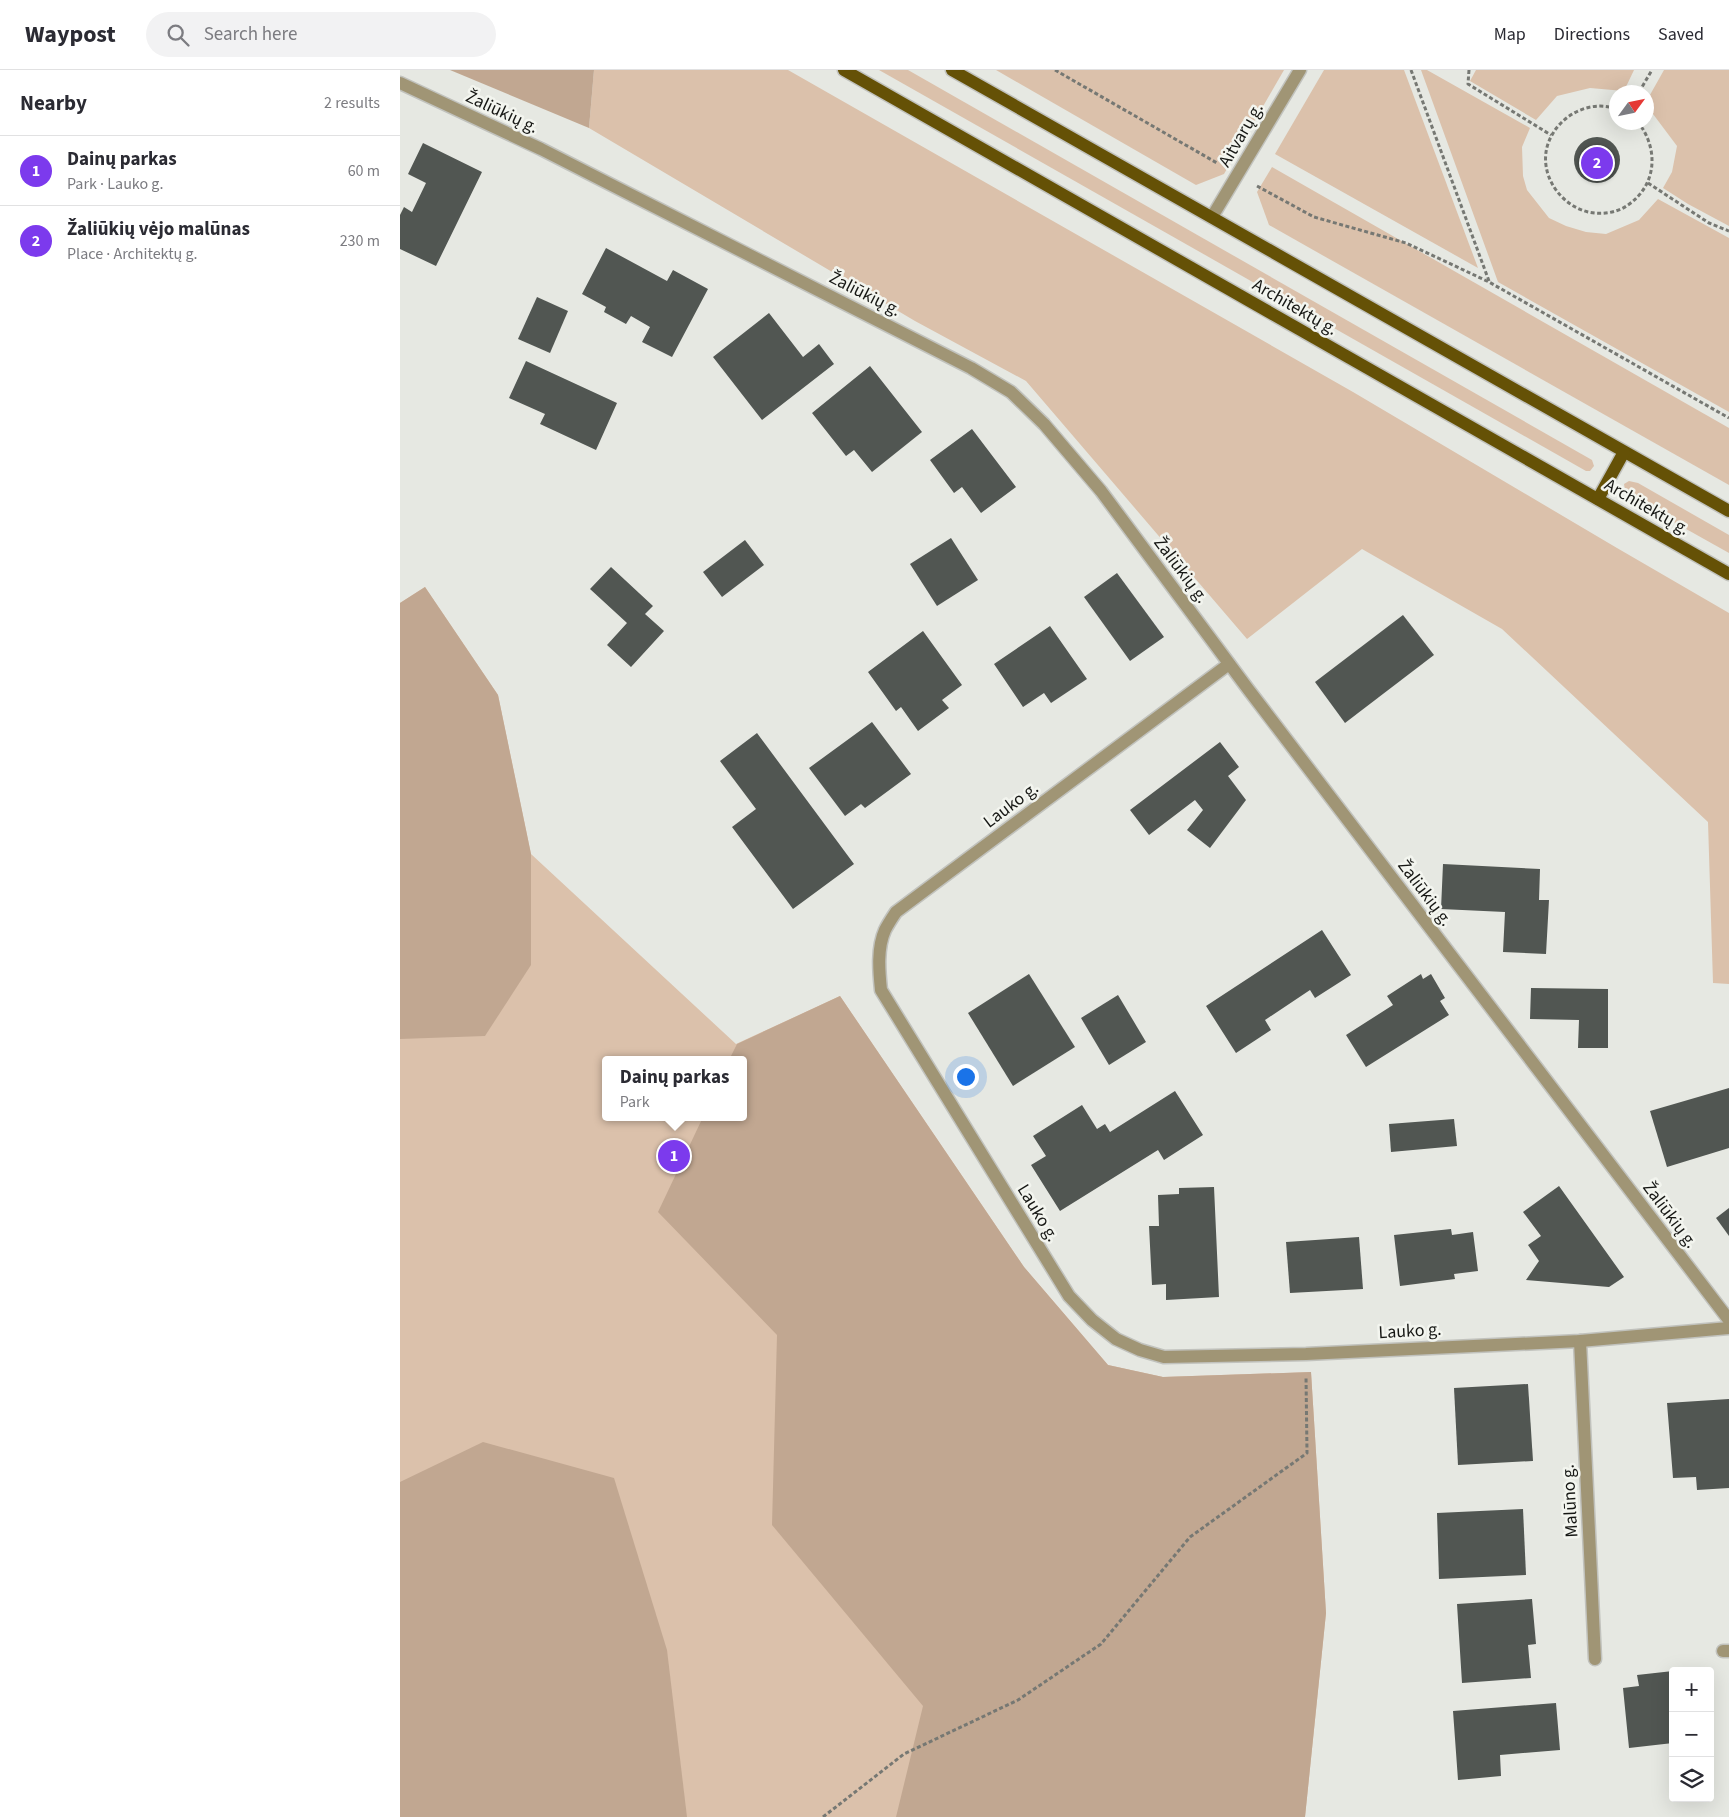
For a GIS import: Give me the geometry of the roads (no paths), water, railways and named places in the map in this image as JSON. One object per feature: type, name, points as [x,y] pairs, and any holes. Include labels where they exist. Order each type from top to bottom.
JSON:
[{"type":"main road","name":"Architektų g.","points":[[844,70],[1729,574]]},
{"type":"main road","name":"Architektų g.","points":[[952,70],[1729,511]]},
{"type":"main road","points":[[1598,500],[1624,452]]},
{"type":"street","name":"Aitvarų g.","points":[[1212,218],[1300,70]]},
{"type":"street","name":"Žaliūkių g.","points":[[400,83],[550,153],[971,368],[1011,392],[1044,424],[1101,491],[1229,664],[1729,1320]]},
{"type":"street","name":"Lauko g.","points":[[1229,664],[896,912],[885,930],[879,970],[881,990],[1069,1296],[1092,1320],[1116,1339],[1140,1350],[1164,1357],[1306,1354],[1580,1340],[1729,1328]]},
{"type":"street","name":"Malūno g.","points":[[1580,1340],[1595,1660]]},
{"type":"place","name":"Žaliūkių vėjo malūnas","points":[[1597,163]]},
{"type":"place","name":"Dainų parkas","points":[[674,1156]]}]
